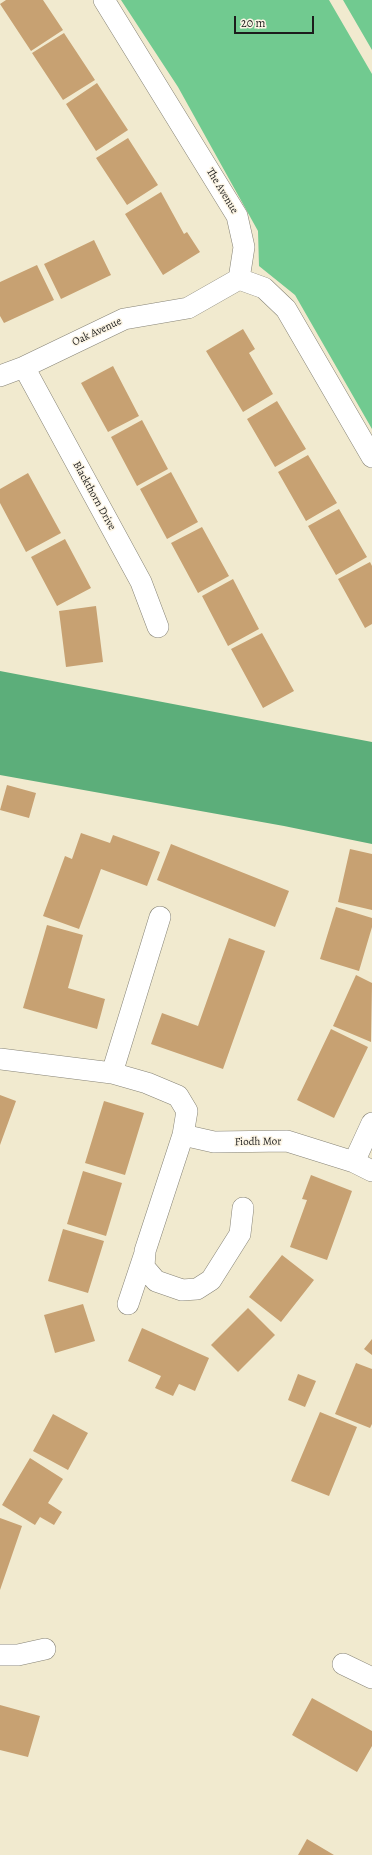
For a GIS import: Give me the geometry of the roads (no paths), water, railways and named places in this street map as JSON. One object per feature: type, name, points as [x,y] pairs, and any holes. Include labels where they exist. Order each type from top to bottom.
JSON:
[{"type":"street","name":"The Avenue","points":[[104,0],[237,216],[244,247],[239,279]]},
{"type":"street","name":"Oak Avenue","points":[[0,376],[24,367],[124,319],[188,308],[239,279]]},
{"type":"street","points":[[239,279],[264,288],[286,310],[372,457]]},
{"type":"street","name":"Blackthorn Drive","points":[[24,367],[141,582],[158,627]]},
{"type":"street","points":[[112,1073],[160,917]]},
{"type":"street","points":[[0,1059],[112,1073],[178,1096],[187,1112],[183,1135],[128,1304]]},
{"type":"street","name":"Fiodh Mor","points":[[183,1135],[214,1142],[287,1141],[363,1166],[372,1123]]},
{"type":"street","points":[[145,1251],[144,1267],[156,1281],[182,1290],[197,1289],[211,1280],[240,1234],[243,1208]]},
{"type":"street","points":[[0,1655],[18,1655],[45,1649]]},
{"type":"street","points":[[343,1664],[372,1678]]}]
